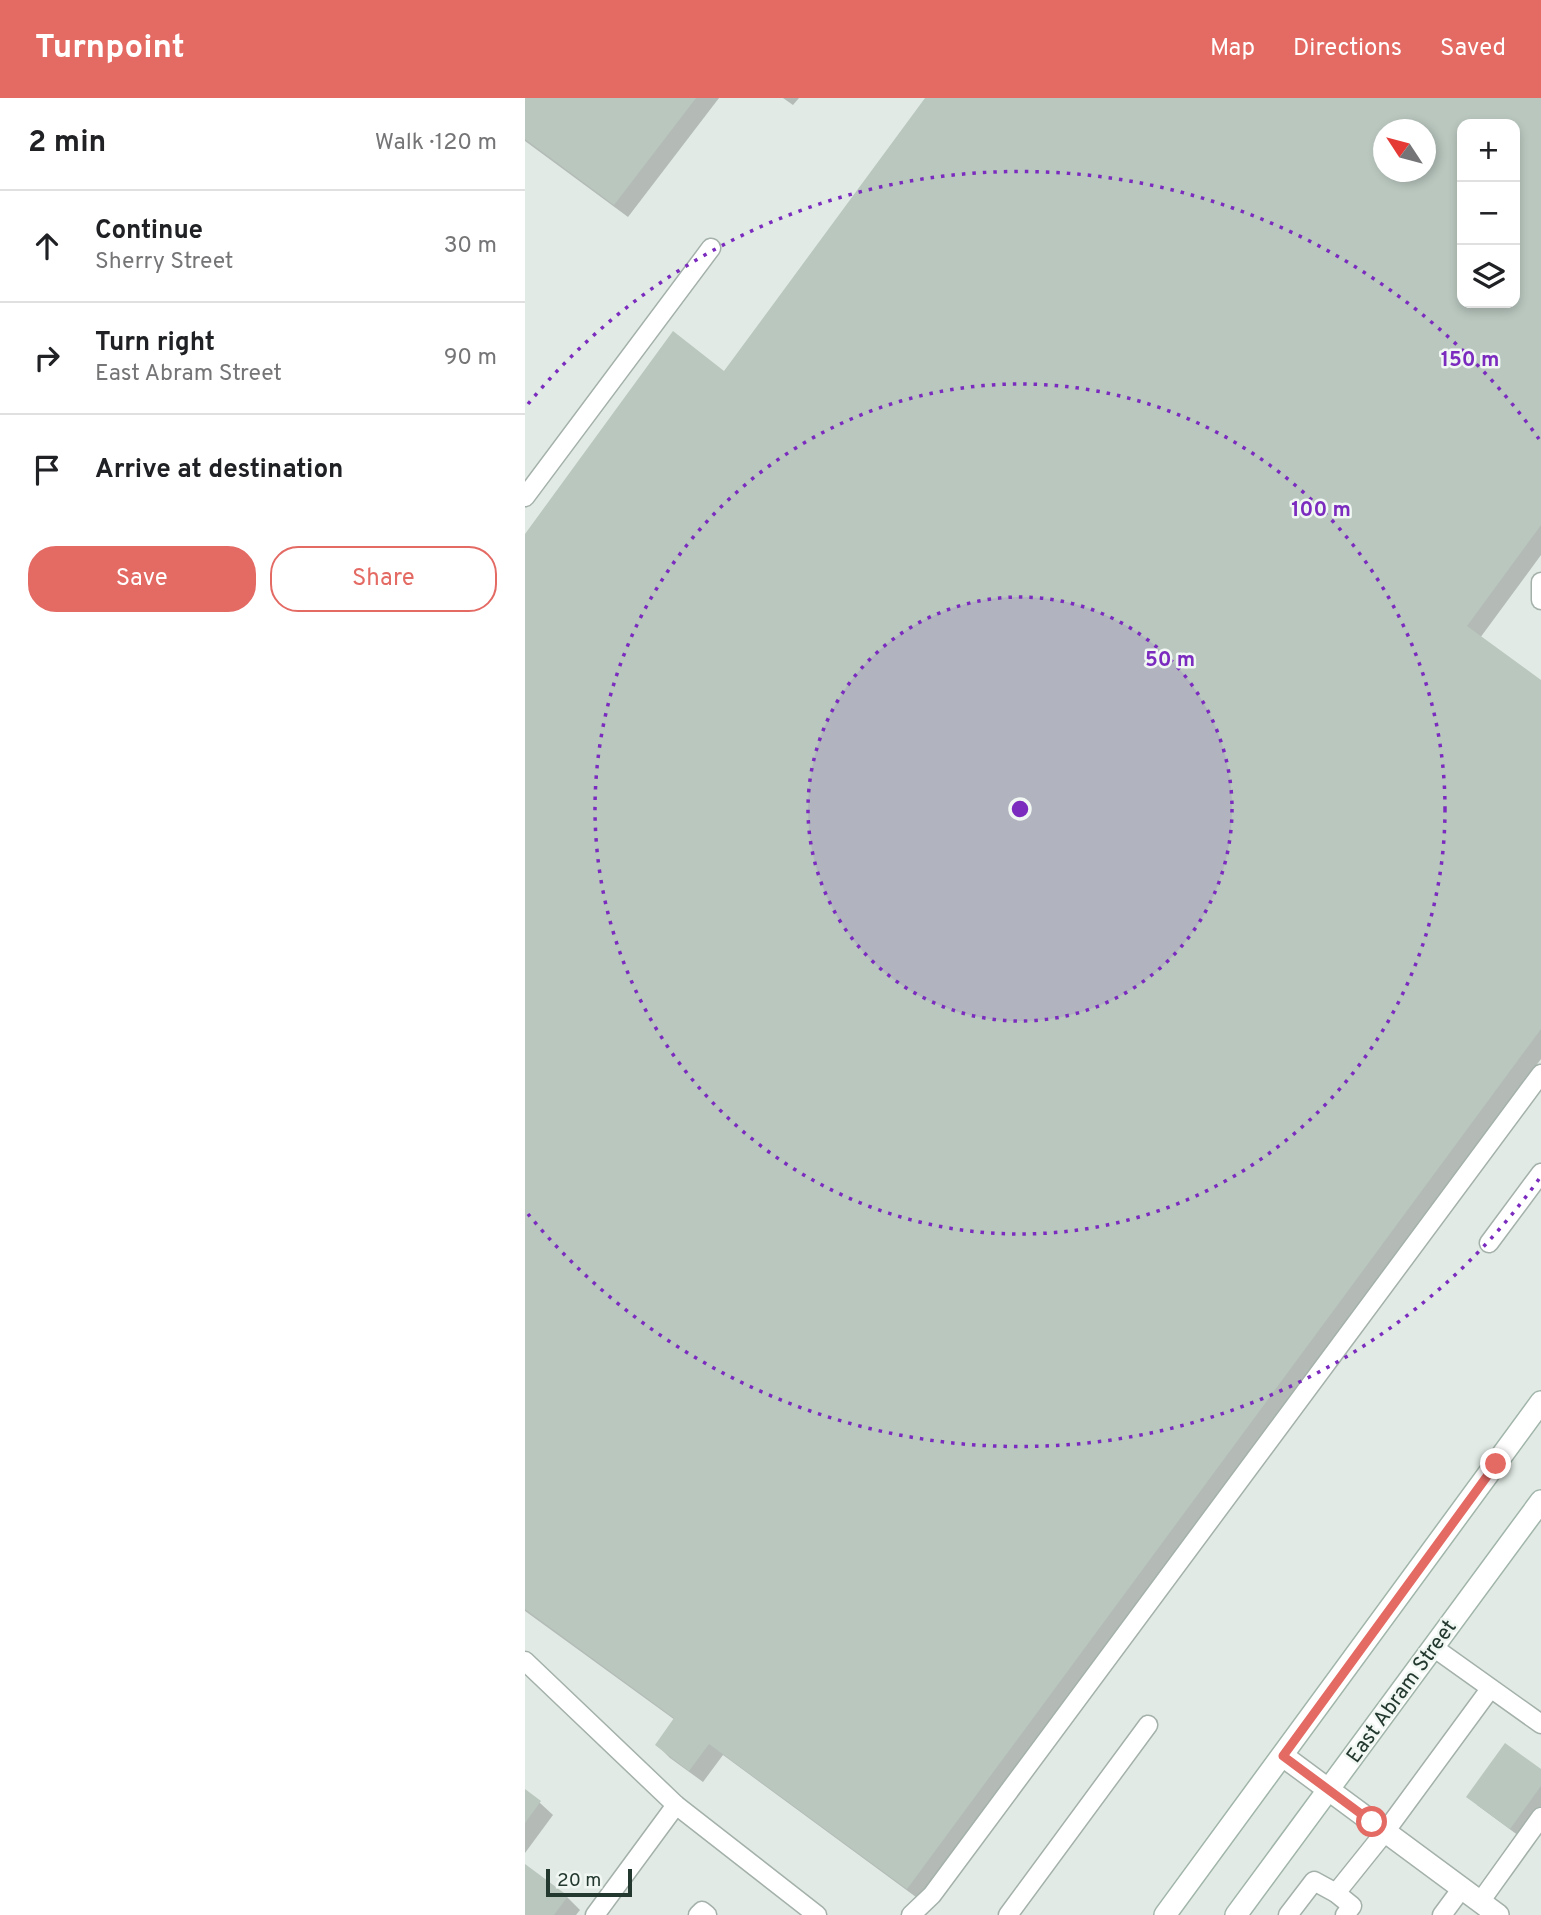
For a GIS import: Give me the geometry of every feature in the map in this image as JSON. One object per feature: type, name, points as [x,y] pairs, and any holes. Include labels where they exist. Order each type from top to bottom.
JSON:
[{"type":"main road","points":[[1165,1915],[1541,1402]]},
{"type":"main road","name":"East Abram Street","points":[[1236,1915],[1541,1501]]},
{"type":"main road","points":[[1283,1756],[1498,1915]]},
{"type":"lane","points":[[525,497],[711,248]]},
{"type":"lane","points":[[1541,582],[1541,600]]},
{"type":"lane","points":[[911,1915],[932,1895],[1541,1074]]},
{"type":"lane","points":[[1489,1243],[1541,1173]]},
{"type":"lane","points":[[1433,1647],[1541,1724]]},
{"type":"lane","points":[[525,1661],[676,1805],[817,1915]]},
{"type":"lane","points":[[1336,1894],[1490,1689]]},
{"type":"lane","points":[[1008,1915],[1148,1725]]},
{"type":"lane","points":[[595,1915],[676,1805]]},
{"type":"lane","points":[[1480,1902],[1541,1817]]},
{"type":"lane","points":[[1288,1915],[1314,1881],[1336,1894],[1354,1912]]},
{"type":"lane","points":[[1442,1915],[1462,1888]]},
{"type":"lane","points":[[698,1915],[702,1911],[707,1915]]},
{"type":"building","points":[[525,98],[696,98],[614,205],[525,139]]},
{"type":"building","points":[[925,98],[1541,98],[1541,525],[1467,626],[1541,680],[1541,1029],[907,1889],[709,1744],[689,1771],[655,1745],[674,1718],[525,1609],[525,534],[673,331],[724,371]]},
{"type":"building","points":[[1505,1743],[1541,1769],[1541,1786],[1510,1829],[1466,1797]]},
{"type":"building","points":[[525,1789],[541,1801],[525,1823]]},
{"type":"building","points":[[525,1864],[568,1896],[554,1915],[525,1915]]},
{"type":"route","points":[[1372,1822],[1283,1756],[1496,1464]]}]
